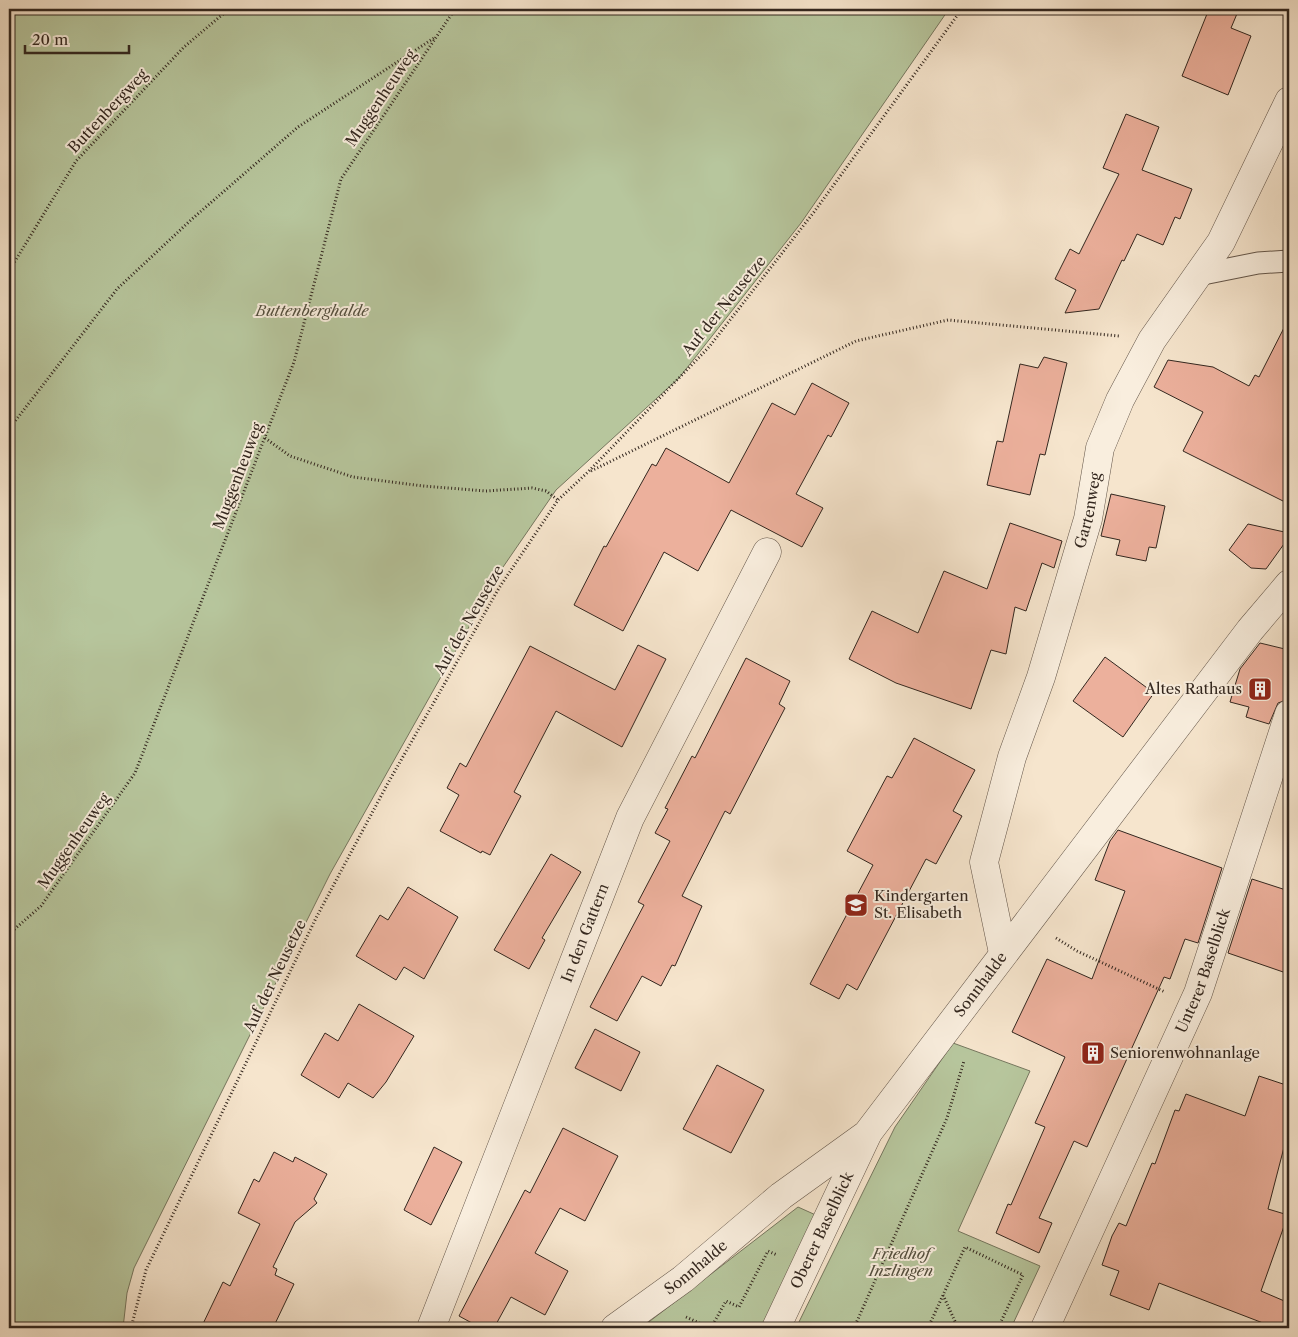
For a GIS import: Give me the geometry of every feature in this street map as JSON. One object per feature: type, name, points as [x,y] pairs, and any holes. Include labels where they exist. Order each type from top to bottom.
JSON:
[{"type":"street","name":"Gartenweg","points":[[1003,953],[984,862],[1012,757],[1041,677],[1088,519],[1100,448],[1120,400],[1152,340],[1221,242],[1289,100]]},
{"type":"street","name":"In den Gattern","points":[[431,1328],[630,818],[767,552]]},
{"type":"street","name":"Sonnhalde","points":[[615,1328],[675,1284],[781,1196],[867,1134],[1250,630],[1289,584]]},
{"type":"street","name":"Unterer Baselblick","points":[[1045,1328],[1192,1005],[1289,714]]},
{"type":"street","name":"Oberer Baselblick","points":[[776,1328],[867,1134]]},
{"type":"lane","points":[[1198,275],[1258,263],[1289,261]]},
{"type":"path","name":"Buttenbergweg","points":[[9,272],[76,161],[184,47],[228,9]]},
{"type":"path","name":"Muggenheuweg","points":[[9,934],[42,906],[135,773],[294,362],[341,179],[435,37],[456,9]]},
{"type":"path","name":"Auf der Neusetze","points":[[131,1328],[146,1270],[316,918],[388,783],[499,588],[558,500],[588,472],[709,347],[814,212],[962,9]]},
{"type":"path","points":[[9,428],[117,289],[179,232],[298,127],[435,37]]},
{"type":"path","points":[[588,472],[856,341],[948,320],[1152,340]]},
{"type":"path","points":[[265,438],[290,456],[354,477],[486,491],[532,488],[546,491],[558,500]]},
{"type":"path","points":[[1029,920],[1077,951],[1192,1005]]},
{"type":"path","points":[[854,1328],[948,1118],[966,1057]]},
{"type":"path","points":[[928,1328],[965,1247],[1024,1275],[998,1328]]},
{"type":"path","points":[[711,1328],[726,1301],[739,1306],[768,1251],[804,1268]]},
{"type":"path","points":[[943,1294],[958,1328]]},
{"type":"green space","name":"Buttenberghalde","points":[[9,9],[949,9],[801,223],[679,378],[556,490],[501,570],[330,874],[134,1268],[127,1293],[123,1328],[9,1328]]},
{"type":"green space","name":"Friedhof Inzlingen","points":[[953,1043],[1030,1071],[958,1231],[1040,1266],[1011,1328],[796,1328],[895,1127]]},
{"type":"green space","points":[[798,1207],[818,1216],[765,1328],[641,1328]]},
{"type":"building","points":[[1209,9],[1239,9],[1231,28],[1251,36],[1228,95],[1182,76]]},
{"type":"building","points":[[1126,114],[1159,127],[1142,170],[1192,189],[1180,219],[1175,217],[1163,245],[1137,234],[1124,261],[1122,260],[1099,309],[1065,313],[1076,290],[1055,279],[1070,249],[1079,254],[1119,174],[1103,168]]},
{"type":"building","points":[[1289,318],[1289,504],[1183,451],[1203,412],[1154,387],[1168,360],[1213,367],[1249,386],[1255,375],[1259,377]]},
{"type":"building","points":[[1044,357],[1067,363],[1045,455],[1040,454],[1030,495],[987,485],[997,441],[1003,442],[1020,364],[1038,368]]},
{"type":"building","points":[[812,383],[849,403],[831,437],[828,435],[796,494],[823,508],[802,547],[731,510],[698,571],[664,552],[623,631],[574,605],[604,546],[606,547],[652,464],[656,466],[666,448],[729,483],[772,403],[795,415]]},
{"type":"building","points":[[1111,494],[1165,506],[1156,548],[1149,547],[1146,561],[1116,555],[1120,540],[1101,536]]},
{"type":"building","points":[[1010,523],[1062,541],[1054,568],[1042,563],[1026,611],[1015,607],[1006,654],[991,650],[971,709],[896,683],[849,659],[872,611],[918,633],[944,571],[987,589]]},
{"type":"building","points":[[1248,524],[1289,533],[1289,537],[1266,569],[1251,568],[1229,550]]},
{"type":"building","name":"Altes Rathaus","points":[[1260,643],[1289,650],[1289,699],[1278,703],[1269,724],[1246,717],[1249,707],[1230,702],[1240,669]]},
{"type":"building","points":[[638,645],[666,659],[622,747],[556,711],[514,792],[521,796],[490,855],[482,851],[481,853],[440,831],[459,795],[447,788],[460,763],[466,767],[530,646],[615,690]]},
{"type":"building","points":[[1105,657],[1154,693],[1123,737],[1073,701]]},
{"type":"building","points":[[746,658],[790,681],[779,704],[785,708],[730,814],[725,811],[682,896],[702,906],[675,966],[672,965],[661,986],[642,976],[617,1021],[590,1007],[644,905],[638,902],[670,841],[655,833],[668,809],[665,808],[692,756],[695,758]]},
{"type":"building","points":[[914,738],[975,770],[953,811],[962,816],[936,864],[926,859],[857,990],[847,984],[839,999],[810,984],[873,865],[847,851],[887,776],[892,778]]},
{"type":"building","points":[[1118,830],[1222,868],[1198,943],[1185,939],[1170,979],[1164,977],[1087,1147],[1074,1141],[1039,1218],[1052,1223],[1039,1253],[996,1233],[1008,1204],[1011,1205],[1045,1127],[1035,1123],[1065,1057],[1012,1032],[1047,959],[1092,979],[1125,891],[1095,880],[1110,841]]},
{"type":"building","points":[[551,854],[581,872],[542,938],[545,940],[529,969],[494,950]]},
{"type":"building","points":[[1252,879],[1289,891],[1289,974],[1228,953]]},
{"type":"building","points":[[408,887],[458,917],[424,979],[404,967],[396,980],[356,956],[380,915],[388,920]]},
{"type":"building","points":[[359,1004],[414,1036],[386,1082],[373,1098],[348,1083],[339,1098],[301,1075],[325,1033],[338,1041]]},
{"type":"building","points":[[595,1029],[640,1052],[621,1091],[575,1068]]},
{"type":"building","points":[[717,1065],[764,1090],[731,1153],[683,1129]]},
{"type":"building","points":[[1259,1076],[1289,1086],[1289,1128],[1268,1209],[1288,1215],[1261,1291],[1289,1303],[1289,1328],[1276,1328],[1159,1283],[1149,1310],[1110,1295],[1119,1271],[1102,1265],[1112,1236],[1119,1223],[1126,1226],[1152,1163],[1155,1164],[1175,1110],[1179,1111],[1186,1094],[1245,1116]]},
{"type":"building","points":[[563,1128],[618,1156],[585,1221],[560,1208],[535,1253],[568,1271],[545,1315],[511,1297],[494,1328],[481,1328],[459,1316],[525,1190],[530,1193]]},
{"type":"building","points":[[434,1147],[462,1162],[431,1225],[404,1210]]},
{"type":"building","points":[[274,1152],[293,1162],[295,1157],[327,1174],[314,1199],[317,1203],[295,1222],[273,1267],[277,1269],[275,1275],[294,1284],[273,1328],[201,1328],[223,1282],[230,1286],[260,1224],[238,1213],[254,1179],[259,1182]]},
{"type":"place","name":"Altes Rathaus","points":[[1260,689]]},
{"type":"place","name":"Kindergarten St. Elisabeth","points":[[856,905]]},
{"type":"place","name":"Seniorenwohnanlage","points":[[1093,1053]]}]
